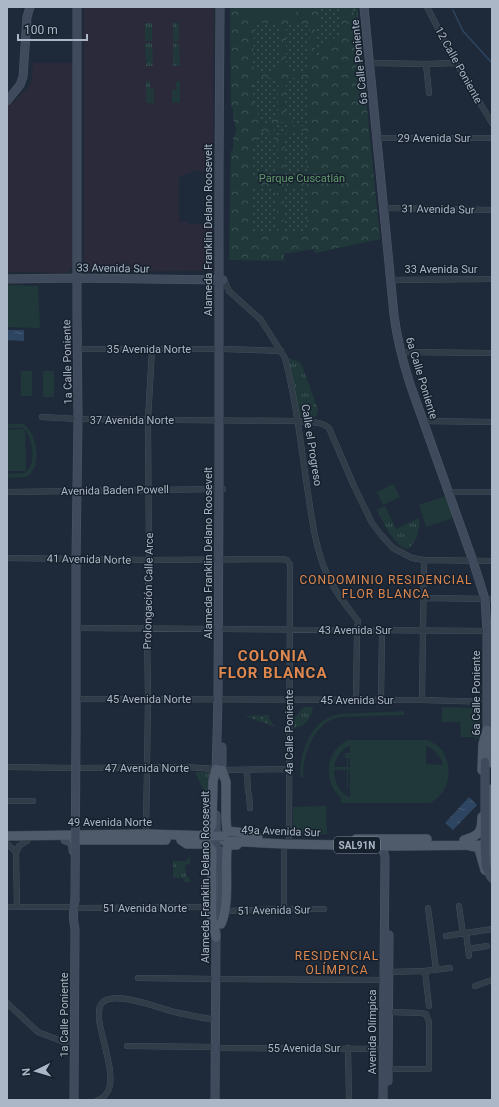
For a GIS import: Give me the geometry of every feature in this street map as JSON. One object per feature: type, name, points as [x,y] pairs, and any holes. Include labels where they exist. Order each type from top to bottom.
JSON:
[{"type":"main road","points":[[487,730],[490,744],[489,762]]},
{"type":"main road","points":[[466,842],[481,830],[482,825],[483,744],[487,730]]},
{"type":"main road","points":[[201,836],[209,830],[212,825],[213,782],[219,769]]},
{"type":"main road","points":[[219,769],[226,782],[227,831],[254,834],[258,840],[253,846],[232,845],[227,847],[225,911],[221,924]]},
{"type":"main road","points":[[492,789],[489,843],[484,868],[492,880]]},
{"type":"main road","points":[[481,830],[485,833],[488,832],[492,866]]},
{"type":"main road","name":"49 Avenida Norte","points":[[7,841],[70,841],[91,837],[146,834],[201,836],[214,838]]},
{"type":"main road","name":"49 Avenida Norte","points":[[7,836],[70,841]]},
{"type":"main road","name":"49 Avenida Norte","points":[[91,837],[181,840],[214,838]]},
{"type":"main road","name":"49a Avenida Sur","points":[[214,838],[379,846],[466,842]]},
{"type":"main road","points":[[181,840],[187,844],[208,844],[211,848],[212,917],[216,937]]},
{"type":"main road","name":"49a Avenida Sur","points":[[287,841],[489,843]]},
{"type":"main road","points":[[466,842],[476,846],[479,849],[489,843]]},
{"type":"street","points":[[23,7],[28,17]]},
{"type":"street","points":[[7,101],[20,85],[24,74],[30,7]]},
{"type":"street","name":"1a Calle Poniente","points":[[74,1100],[76,559],[78,491],[77,7]]},
{"type":"street","name":"Alameda Franklin Delano Roosevelt","points":[[216,1100],[218,1047],[218,979],[216,937],[220,699],[222,349],[220,7]]},
{"type":"street","name":"Alameda Franklin Delano Roosevelt","points":[[221,280],[225,7]]},
{"type":"street","name":"6a Calle Poniente","points":[[364,7],[395,323],[401,352],[406,373],[488,599],[489,702],[487,747],[489,762],[489,843]]},
{"type":"street","name":"12 Calle Poniente","points":[[427,7],[456,63],[492,123]]},
{"type":"street","points":[[370,63],[456,63]]},
{"type":"street","points":[[426,64],[429,93]]},
{"type":"street","points":[[7,89],[20,85]]},
{"type":"street","name":"29 Avenida Sur","points":[[377,138],[492,138]]},
{"type":"street","name":"31 Avenida Sur","points":[[384,208],[492,210]]},
{"type":"street","name":"33 Avenida Sur","points":[[7,279],[77,278],[221,280]]},
{"type":"street","name":"Calle el Progreso","points":[[221,280],[230,291],[261,320],[285,358],[288,366],[298,421],[311,515],[321,556],[326,572],[334,587],[358,621],[357,630]]},
{"type":"street","name":"33 Avenida Sur","points":[[391,280],[492,280]]},
{"type":"street","name":"35 Avenida Norte","points":[[78,349],[222,349],[281,351]]},
{"type":"street","name":"Prolongación Calle Arce","points":[[146,834],[148,767],[147,628],[149,560],[148,420],[152,349]]},
{"type":"street","points":[[401,352],[492,353]]},
{"type":"street","name":"37 Avenida Norte","points":[[42,417],[78,419],[298,421],[327,425],[372,523],[394,548],[412,558],[424,560]]},
{"type":"street","points":[[423,421],[492,422]]},
{"type":"street","name":"Avenida Baden Powell","points":[[7,492],[221,489]]},
{"type":"street","points":[[448,492],[492,492]]},
{"type":"street","name":"41 Avenida Norte","points":[[7,558],[149,560],[282,559]]},
{"type":"street","name":"4a Calle Poniente","points":[[282,559],[287,560],[290,564],[289,769],[284,909]]},
{"type":"street","points":[[422,700],[424,560],[492,561]]},
{"type":"street","points":[[423,598],[488,599]]},
{"type":"street","name":"43 Avenida Sur","points":[[76,628],[489,631]]},
{"type":"street","points":[[356,700],[357,630]]},
{"type":"street","points":[[381,700],[382,630]]},
{"type":"street","name":"45 Avenida Norte","points":[[76,699],[220,699]]},
{"type":"street","name":"45 Avenida Sur","points":[[220,699],[422,700],[489,702]]},
{"type":"street","name":"1a Calle Poniente","points":[[76,717],[73,726],[76,768],[76,828]]},
{"type":"street","name":"47 Avenida Norte","points":[[7,767],[186,767],[248,770],[289,769]]},
{"type":"street","name":"Alameda Franklin Delano Roosevelt","points":[[219,769],[221,924],[216,1020],[220,1100]]},
{"type":"street","points":[[248,770],[250,808]]},
{"type":"street","points":[[7,801],[33,801]]},
{"type":"street","points":[[76,828],[91,837],[82,842],[70,841],[76,828]]},
{"type":"street","points":[[17,907],[16,853],[19,846],[27,841]]},
{"type":"street","name":"1a Calle Poniente","points":[[70,841],[72,901],[75,906]]},
{"type":"street","points":[[489,843],[488,859],[492,873]]},
{"type":"street","points":[[7,844],[16,853]]},
{"type":"street","name":"Avenida Olímpica","points":[[379,846],[385,857],[389,1012],[383,1100]]},
{"type":"street","name":"Avenida Olímpica","points":[[388,1100],[388,1069],[386,1049],[387,977],[390,855],[393,846]]},
{"type":"street","points":[[459,906],[469,956]]},
{"type":"street","name":"51 Avenida Norte","points":[[7,907],[212,907]]},
{"type":"street","points":[[428,908],[436,969]]},
{"type":"street","name":"51 Avenida Sur","points":[[225,911],[324,909]]},
{"type":"street","points":[[446,936],[492,929]]},
{"type":"street","points":[[468,949],[487,946]]},
{"type":"street","points":[[138,978],[218,979],[387,977],[425,970],[450,968]]},
{"type":"street","points":[[425,970],[429,1006]]},
{"type":"street","points":[[475,986],[492,980]]},
{"type":"street","points":[[98,1100],[105,1095],[109,1088],[110,1080],[110,1070],[98,1020],[98,1012],[103,1002],[114,998],[136,1000],[178,1013],[216,1020]]},
{"type":"street","points":[[7,1002],[38,1032],[75,1045]]},
{"type":"street","points":[[388,1069],[428,1069],[429,1062],[429,1022],[426,1014],[389,1012]]},
{"type":"street","name":"55 Avenida Sur","points":[[127,1046],[386,1049]]},
{"type":"street","points":[[348,1048],[348,1100]]},
{"type":"shaded area","points":[[84,7],[214,7],[213,171],[195,171],[179,177],[179,221],[188,222],[188,224],[213,224],[213,269],[211,271],[84,272]]},
{"type":"shaded area","points":[[33,63],[74,63],[73,267],[68,273],[7,272],[7,107],[30,85]]},
{"type":"green space","name":"Parque Cuscatlán","points":[[231,7],[357,7],[380,239],[315,253],[314,249],[284,254],[284,261],[229,260],[231,151],[233,149],[233,139],[236,129],[233,118],[233,109],[231,106]]},
{"type":"green space","points":[[246,7],[264,7],[264,17],[246,17]]},
{"type":"green space","points":[[268,7],[296,7],[296,18],[268,18]]},
{"type":"green space","points":[[320,7],[357,7],[360,37],[356,38],[356,21],[354,13],[348,9],[341,10],[339,24],[342,33],[321,49],[319,58],[321,60],[319,61],[315,58],[315,26],[320,26]]},
{"type":"green space","points":[[145,23],[152,23],[152,41],[145,41]]},
{"type":"green space","points":[[173,23],[179,23],[179,41],[173,42]]},
{"type":"green space","points":[[259,23],[279,24],[279,67],[274,72],[256,71],[253,69],[254,26]]},
{"type":"green space","points":[[287,24],[307,24],[310,26],[309,73],[290,73],[286,68]]},
{"type":"green space","points":[[145,43],[152,43],[153,66],[146,66]]},
{"type":"green space","points":[[173,43],[179,43],[180,66],[173,66]]},
{"type":"green space","points":[[256,78],[274,78],[278,83],[278,114],[269,124],[260,124],[258,113],[253,104],[253,81]]},
{"type":"green space","points":[[289,78],[309,78],[309,126],[293,126],[291,118],[285,114],[286,82]]},
{"type":"green space","points":[[146,81],[150,81],[150,89],[154,89],[154,103],[146,103]]},
{"type":"green space","points":[[176,81],[180,81],[180,103],[172,103],[172,90],[176,89]]},
{"type":"green space","points":[[278,122],[284,122],[288,126],[288,132],[284,136],[278,136],[274,132],[274,126]]},
{"type":"green space","points":[[293,131],[308,131],[307,180],[284,179],[285,142],[291,136]]},
{"type":"green space","points":[[259,133],[269,133],[278,141],[277,179],[251,179],[251,152],[256,145]]},
{"type":"green space","points":[[252,187],[277,187],[277,233],[252,233]]},
{"type":"green space","points":[[284,187],[308,187],[307,233],[283,233]]},
{"type":"green space","points":[[7,285],[38,286],[40,328],[7,327]]},
{"type":"green space","points":[[289,358],[299,362],[302,366],[318,409],[317,415],[314,418],[303,418],[299,415],[288,360]]},
{"type":"green space","points":[[21,371],[32,371],[32,396],[21,396]]},
{"type":"green space","points":[[43,371],[54,371],[54,397],[43,397]]},
{"type":"green space","points":[[7,424],[24,424],[29,429],[35,443],[35,466],[27,477],[7,478],[7,474],[25,473],[29,469],[32,458],[32,445],[25,429],[26,471],[7,471],[7,430],[24,429],[7,428]]},
{"type":"green space","points":[[393,484],[400,497],[383,505],[377,492]]},
{"type":"green space","points":[[446,496],[453,518],[426,527],[419,505]]},
{"type":"green space","points":[[385,506],[396,529],[419,518],[418,535],[408,549],[398,544],[382,520],[377,510]]},
{"type":"green space","points":[[304,707],[313,707],[311,715],[305,724],[294,728],[294,718]]},
{"type":"green space","points":[[442,707],[474,708],[480,712],[479,739],[475,739],[475,737],[461,737],[460,722],[442,722]]},
{"type":"green space","points":[[404,711],[404,715],[340,717],[323,725],[312,740],[308,749],[305,758],[303,777],[300,777],[302,757],[305,747],[315,729],[322,722],[330,717],[340,714]]},
{"type":"green space","points":[[269,715],[269,719],[275,727],[245,716]]},
{"type":"green space","points":[[348,740],[426,740],[436,744],[443,751],[449,770],[448,780],[438,797],[430,803],[341,803],[342,799],[332,785],[329,776],[331,760],[334,752],[340,745]],"holes":[[[350,746],[350,753],[345,753],[345,758],[347,758],[347,767],[334,767],[339,754]],[[426,746],[437,753],[443,765],[426,764]],[[348,758],[350,758],[350,767],[348,767]],[[334,770],[347,770],[348,788],[348,770],[350,770],[350,797],[340,790]]]},
{"type":"green space","points":[[195,772],[208,772],[211,775],[211,795],[207,798]]},
{"type":"green space","points":[[326,806],[327,834],[293,834],[293,807]]},
{"type":"green space","points":[[188,858],[190,858],[190,864],[185,865],[186,877],[189,877],[190,882],[184,882],[183,878],[173,878],[173,861],[187,861]]},
{"type":"water","points":[[7,330],[24,330],[24,341],[7,340]]},
{"type":"water","points":[[469,797],[477,805],[453,830],[445,823]]},
{"type":"waterway","points":[[453,10],[463,31],[492,63]]},
{"type":"district","name":"CONDOMINIO RESIDENCIAL FLOR BLANCA","points":[[386,587]]},
{"type":"district","name":"COLONIA FLOR BLANCA","points":[[273,664]]},
{"type":"district","name":"RESIDENCIAL OLÍMPICA","points":[[337,963]]}]
